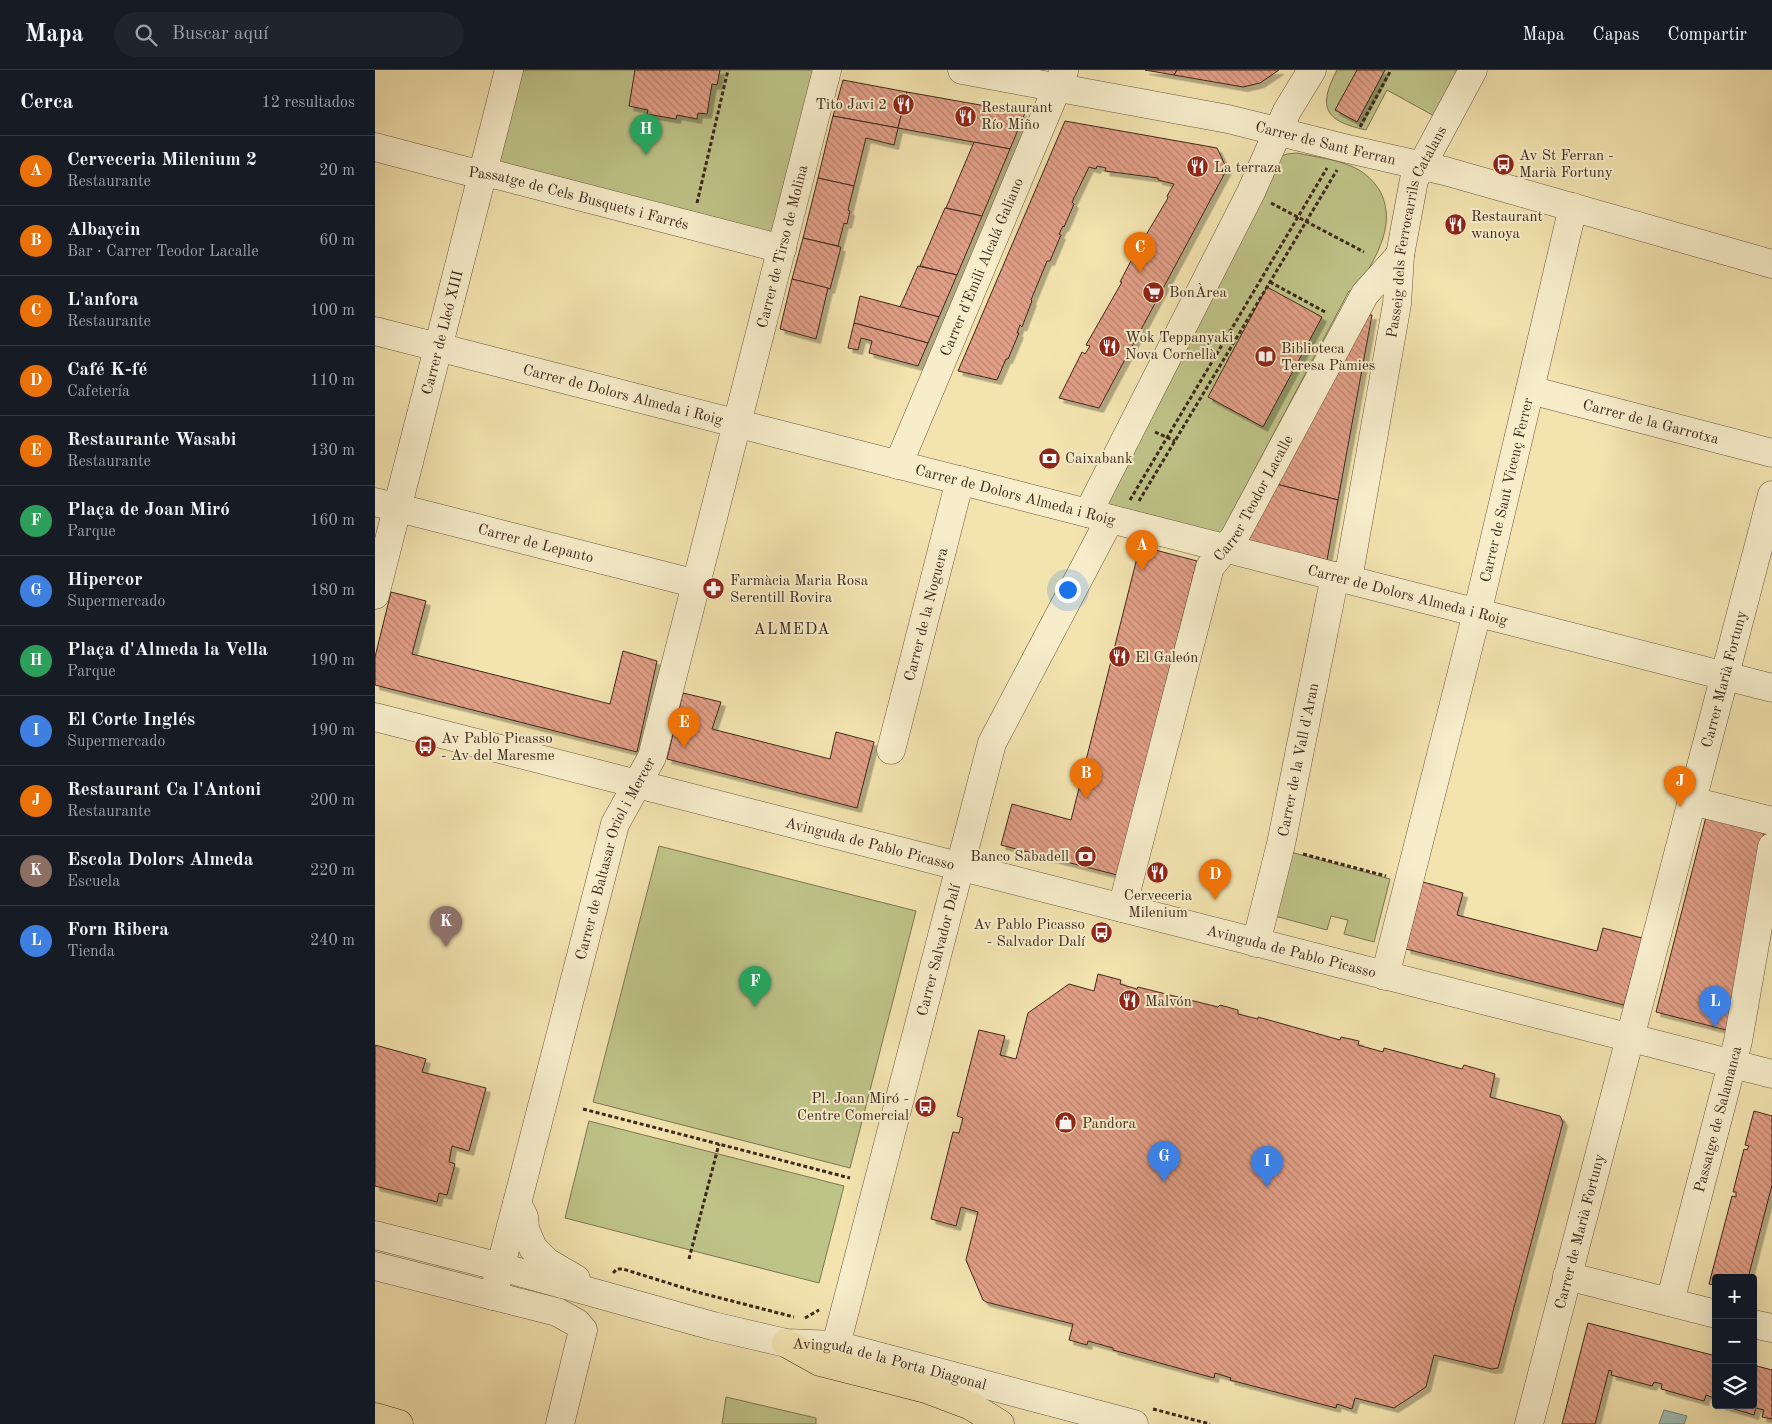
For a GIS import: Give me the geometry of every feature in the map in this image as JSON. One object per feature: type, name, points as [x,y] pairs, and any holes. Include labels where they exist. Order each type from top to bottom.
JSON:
[{"type":"highway","points":[[786,1343],[820,1362],[926,1389],[971,1406],[1000,1424]]},
{"type":"highway","points":[[375,1417],[399,1424]]},
{"type":"street","name":"Carrer de Lleó XIII","points":[[375,595],[386,504],[439,347],[509,70]]},
{"type":"street","name":"Carrer de Tirso de Molina","points":[[738,423],[827,70]]},
{"type":"street","name":"Carrer de Sant Ferran","points":[[962,70],[1060,79],[1422,165],[1772,264]]},
{"type":"street","points":[[1099,516],[1287,111],[1312,70]]},
{"type":"street","name":"Passeig dels Ferrocarrils Catalans","points":[[1341,578],[1397,304],[1400,255],[1414,180],[1473,70]]},
{"type":"street","name":"Carrer d'Emili Alcalá Galiano","points":[[898,464],[1060,79]]},
{"type":"street","name":"Passatge de Cels Busquets i Farrés","points":[[375,147],[470,172],[506,178],[782,249]]},
{"type":"street","name":"Carrer de Sant Vicenç Ferrer","points":[[1385,976],[1477,613],[1573,207]]},
{"type":"street","name":"Carrer Teodor Lacalle","points":[[1122,908],[1210,567],[1234,538],[1365,294],[1400,255]]},
{"type":"street","name":"Carrer de Dolors Almeda i Roig","points":[[375,330],[1772,688]]},
{"type":"street","name":"Carrer de la Garrotxa","points":[[1530,390],[1772,453]]},
{"type":"street","name":"Carrer de Baltasar Oriol i Mercer","points":[[493,1296],[615,824],[652,757],[738,423]]},
{"type":"street","name":"Carrer de la Noguera","points":[[891,750],[960,480]]},
{"type":"street","name":"Carrer Marià Fortuny","points":[[1629,1038],[1772,494]]},
{"type":"street","name":"Carrer de Lepanto","points":[[386,504],[697,584]]},
{"type":"street","name":"Carrer Salvador Dalí","points":[[836,1345],[992,743],[1099,516]]},
{"type":"street","name":"Carrer de la Vall d'Aran","points":[[1256,943],[1281,846],[1341,578]]},
{"type":"street","name":"Avinguda de Pablo Picasso","points":[[375,717],[1772,1074]]},
{"type":"street","points":[[1691,801],[1772,821]]},
{"type":"street","name":"Passatge de Salamanca","points":[[1670,1302],[1738,1041],[1772,847]]},
{"type":"street","name":"Carrer de Marià Fortuny","points":[[1529,1424],[1629,1038]]},
{"type":"street","name":"Avinguda de la Porta Diagonal","points":[[517,1203],[524,1217],[528,1239],[538,1254],[556,1268],[608,1287],[643,1306],[713,1326],[786,1343],[836,1345],[1134,1424]]},
{"type":"street","name":"Avinguda de la Porta Diagonal","points":[[375,1235],[501,1267],[608,1287]]},
{"type":"street","points":[[375,1266],[557,1312],[577,1323],[583,1330]]},
{"type":"street","points":[[1567,1276],[1712,1313]]},
{"type":"street","name":"Avinguda de la Porta Diagonal","points":[[560,1424],[585,1321],[598,1310],[608,1307],[643,1306]]},
{"type":"street","points":[[1757,1325],[1772,1328]]},
{"type":"path","points":[[696,205],[728,70]]},
{"type":"path","points":[[1357,132],[1391,70]]},
{"type":"path","points":[[1135,506],[1337,170]]},
{"type":"path","points":[[1266,200],[1363,252]]},
{"type":"path","points":[[1270,282],[1330,314]]},
{"type":"path","points":[[1151,430],[1175,441]]},
{"type":"path","points":[[1281,846],[1394,878]]},
{"type":"path","points":[[583,1109],[850,1178]]},
{"type":"path","points":[[689,1259],[719,1144]]},
{"type":"path","points":[[608,1287],[613,1272],[617,1269],[623,1269],[697,1292],[798,1318],[809,1316],[822,1306]]},
{"type":"green space","points":[[520,70],[821,70],[776,236],[498,170]]},
{"type":"green space","points":[[1337,70],[1461,70],[1436,117],[1387,90],[1366,130],[1341,122],[1329,111],[1327,94]]},
{"type":"green space","points":[[1297,153],[1346,164],[1369,178],[1381,193],[1385,206],[1386,220],[1384,233],[1375,258],[1355,293],[1349,291],[1228,520],[1226,535],[1106,504],[1279,157]]},
{"type":"green space","points":[[659,846],[916,911],[850,1168],[593,1102]]},
{"type":"green space","points":[[1287,851],[1390,879],[1374,942],[1344,934],[1348,920],[1331,916],[1327,930],[1271,915]]},
{"type":"green space","points":[[589,1121],[844,1186],[819,1283],[565,1218]]},
{"type":"green space","points":[[726,1397],[816,1418],[816,1424],[722,1424]]},
{"type":"water","points":[[1664,1410],[1687,1416],[1684,1424],[1659,1424]]},
{"type":"building","points":[[635,70],[720,70],[717,85],[712,84],[707,114],[698,113],[697,119],[677,115],[676,119],[647,114],[648,110],[629,106]]},
{"type":"building","points":[[1145,70],[1177,70],[1174,75]]},
{"type":"building","points":[[1177,70],[1279,70],[1260,83],[1243,87],[1174,75]]},
{"type":"building","points":[[1357,70],[1385,70],[1357,122],[1335,110]]},
{"type":"building","points":[[843,80],[907,92],[898,128],[833,116]]},
{"type":"building","points":[[907,92],[1025,113],[1010,149],[898,128]]},
{"type":"building","points":[[833,116],[898,128],[894,145],[866,138],[854,186],[818,178]]},
{"type":"building","points":[[1065,121],[1217,148],[1227,169],[1099,408],[1059,398],[1082,352],[1085,354],[1090,346],[1086,345],[1122,282],[1120,282],[1133,257],[1136,259],[1140,252],[1137,250],[1168,198],[1167,196],[1174,184],[1158,180],[1158,178],[1105,171],[1106,168],[1097,166],[1096,169],[1089,167],[1072,202],[1074,204],[1059,234],[1061,235],[1050,261],[1047,261],[1022,327],[1020,325],[1017,333],[1019,333],[997,380],[958,371]]},
{"type":"building","points":[[974,142],[1010,149],[982,216],[946,208]]},
{"type":"building","points":[[818,178],[854,186],[848,210],[850,211],[847,224],[844,223],[838,246],[803,238]]},
{"type":"building","points":[[945,208],[982,216],[957,275],[920,266]]},
{"type":"building","points":[[803,238],[841,247],[830,289],[792,279]]},
{"type":"building","points":[[918,266],[957,275],[939,317],[900,307]]},
{"type":"building","points":[[792,279],[828,288],[816,339],[780,329]]},
{"type":"building","name":"Biblioteca Teresa Pàmies","points":[[1267,287],[1322,317],[1263,427],[1208,397]]},
{"type":"building","points":[[860,296],[939,317],[928,343],[854,323]]},
{"type":"building","points":[[1368,315],[1372,315],[1338,500],[1276,484]]},
{"type":"building","points":[[854,323],[928,343],[918,366],[869,353],[872,341],[861,338],[858,350],[848,348]]},
{"type":"building","points":[[1276,484],[1338,500],[1327,560],[1245,540]]},
{"type":"building","points":[[1140,546],[1197,561],[1117,875],[1001,845],[1012,804],[1071,820]]},
{"type":"building","points":[[391,592],[426,601],[412,654],[610,704],[623,651],[657,661],[637,752],[375,685],[375,657]]},
{"type":"building","points":[[683,693],[721,702],[712,729],[830,759],[836,732],[874,742],[857,808],[667,759]]},
{"type":"building","points":[[1707,813],[1765,827],[1752,915],[1730,1031],[1656,1012]]},
{"type":"building","points":[[1423,882],[1463,893],[1457,915],[1597,951],[1603,928],[1642,938],[1624,1005],[1406,949]]},
{"type":"building","points":[[1098,974],[1121,980],[1120,984],[1137,989],[1138,987],[1218,1007],[1220,1005],[1238,1010],[1238,1014],[1258,1019],[1258,1017],[1340,1040],[1341,1037],[1359,1041],[1358,1045],[1383,1052],[1384,1048],[1462,1069],[1464,1065],[1495,1074],[1490,1097],[1560,1116],[1563,1122],[1498,1368],[1492,1369],[1434,1355],[1426,1387],[1394,1408],[1355,1398],[1352,1409],[1337,1404],[1336,1408],[1230,1380],[1231,1378],[1215,1373],[1214,1378],[1113,1350],[1113,1348],[1088,1341],[1087,1345],[1069,1340],[1073,1324],[983,1300],[966,1260],[978,1212],[961,1207],[956,1226],[931,1219],[953,1132],[959,1133],[963,1118],[957,1116],[979,1030],[1005,1036],[1000,1055],[1016,1059],[1028,1013],[1069,984],[1094,991]]},
{"type":"building","points":[[375,1045],[426,1059],[422,1072],[486,1088],[469,1151],[452,1146],[449,1162],[455,1164],[447,1195],[439,1193],[437,1202],[375,1186]]},
{"type":"building","points":[[1754,1111],[1772,1116],[1772,1185],[1749,1274],[1712,1274],[1712,1284],[1709,1284],[1732,1196],[1736,1197],[1736,1192],[1733,1192],[1744,1149],[1747,1150],[1749,1146],[1745,1145]]},
{"type":"building","points":[[1588,1323],[1712,1355],[1712,1397],[1706,1395],[1704,1401],[1661,1389],[1662,1384],[1654,1382],[1652,1386],[1611,1375],[1612,1371],[1609,1370],[1595,1424],[1562,1424]]},
{"type":"building","points":[[1757,1366],[1772,1370],[1772,1419],[1762,1417],[1764,1410],[1757,1408]]},
{"type":"building","points":[[1734,1409],[1756,1409],[1754,1415]]},
{"type":"place","name":"Tito Javi 2","points":[[903,104]]},
{"type":"place","name":"Restaurant Río Miño","points":[[965,116]]},
{"type":"place","name":"Plaça d'Almeda la Vella","points":[[646,155]]},
{"type":"place","name":"Av St Ferran - Marià Fortuny","points":[[1503,164]]},
{"type":"place","name":"La terraza","points":[[1198,167]]},
{"type":"place","name":"Restaurant wanoya","points":[[1455,225]]},
{"type":"place","name":"L'anfora","points":[[1140,273]]},
{"type":"place","name":"BonÀrea","points":[[1153,292]]},
{"type":"place","name":"Wok Teppanyaki Nova Cornellà","points":[[1109,346]]},
{"type":"place","name":"Biblioteca Teresa Pàmies","points":[[1265,357]]},
{"type":"place","name":"Caixabank","points":[[1049,458]]},
{"type":"place","name":"Cerveceria Milenium 2","points":[[1142,571]]},
{"type":"place","name":"Farmàcia Maria Rosa Serentill Rovira","points":[[714,589]]},
{"type":"place","name":"El Galeón","points":[[1119,657]]},
{"type":"place","name":"Av Pablo Picasso - Av del Maresme","points":[[425,747]]},
{"type":"place","name":"Restaurante Wasabi","points":[[684,748]]},
{"type":"place","name":"Albaycin","points":[[1086,799]]},
{"type":"place","name":"Restaurant Ca l'Antoni","points":[[1680,807]]},
{"type":"place","name":"Banco Sabadell","points":[[1085,856]]},
{"type":"place","name":"Cerveceria Milenium","points":[[1158,872]]},
{"type":"place","name":"Café K-fé","points":[[1215,900]]},
{"type":"place","name":"Av Pablo Picasso - Salvador Dalí","points":[[1101,933]]},
{"type":"place","name":"Escola Dolors Almeda","points":[[446,947]]},
{"type":"place","name":"Malvón","points":[[1129,1001]]},
{"type":"place","name":"Plaça de Joan Miró","points":[[755,1007]]},
{"type":"place","name":"Forn Ribera","points":[[1715,1027]]},
{"type":"place","name":"Pl. Joan Miró - Centre Comercial","points":[[925,1107]]},
{"type":"place","name":"Pandora","points":[[1066,1123]]},
{"type":"place","name":"Hipercor","points":[[1164,1182]]},
{"type":"place","name":"El Corte Inglés","points":[[1267,1187]]},
{"type":"district","name":"ALMEDA","points":[[792,628]]}]
